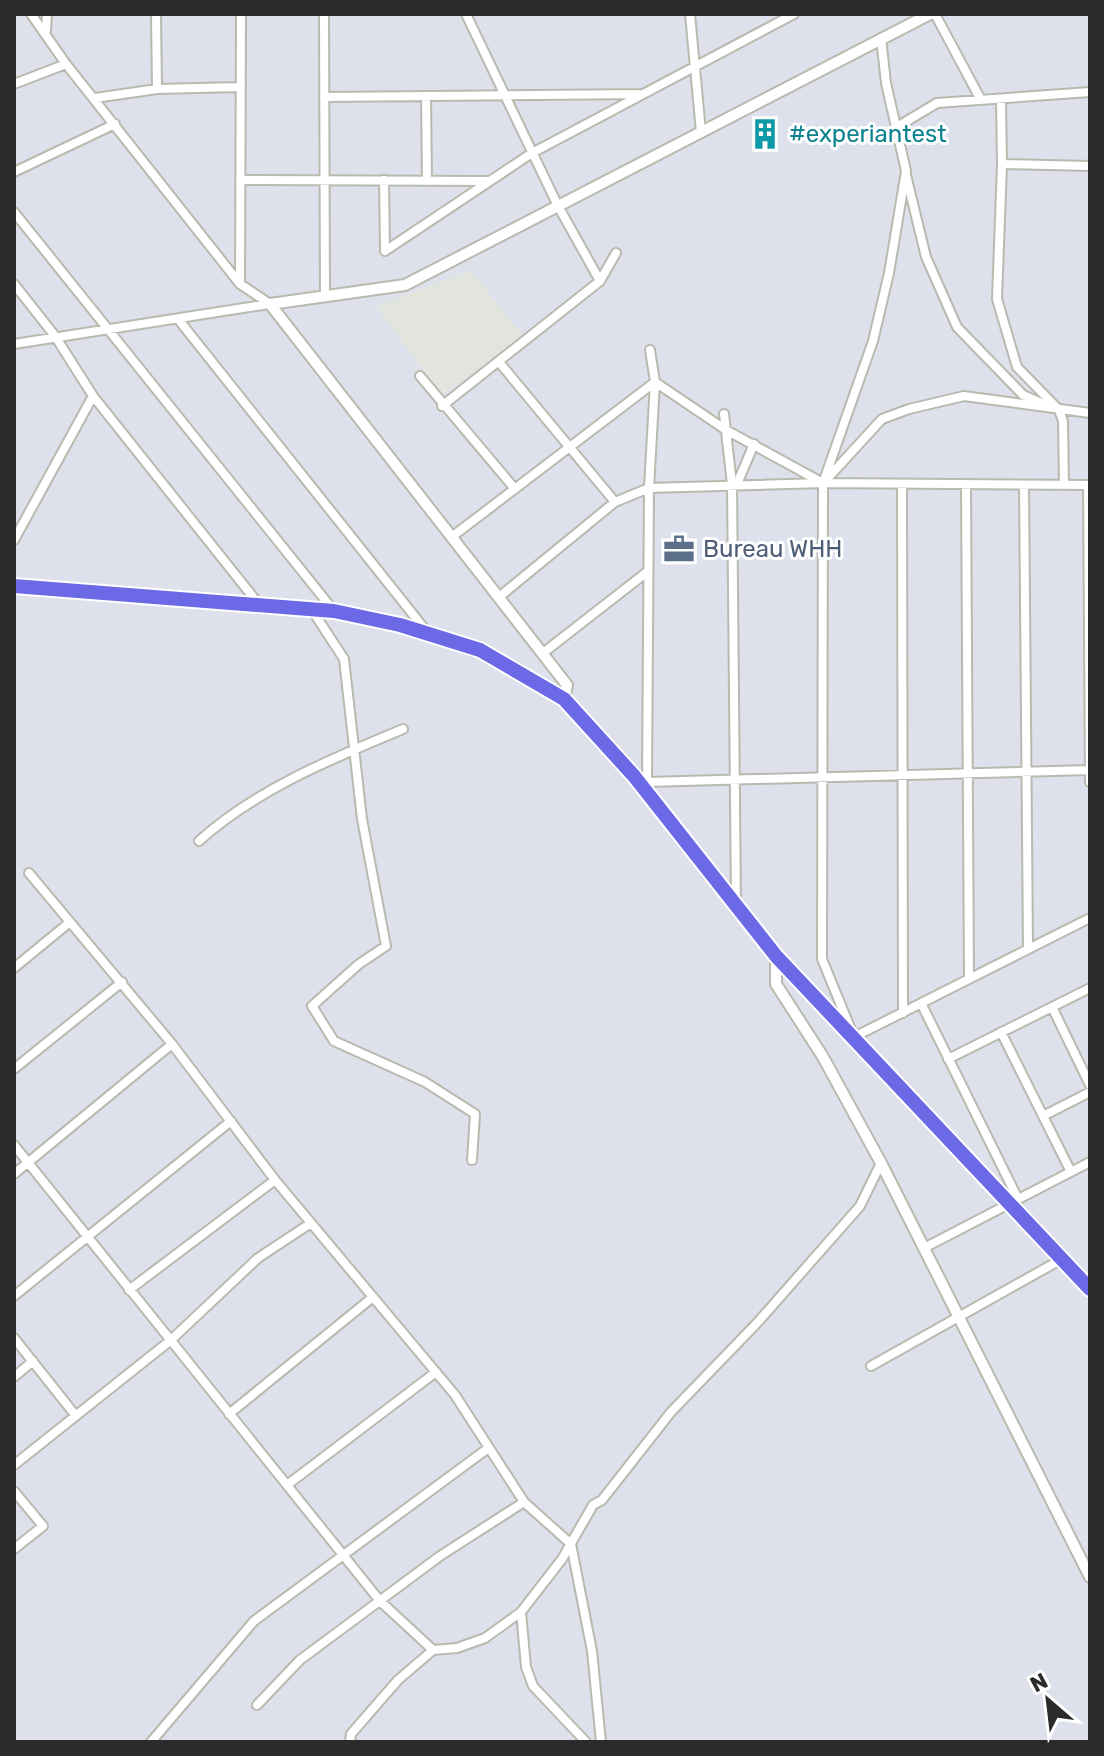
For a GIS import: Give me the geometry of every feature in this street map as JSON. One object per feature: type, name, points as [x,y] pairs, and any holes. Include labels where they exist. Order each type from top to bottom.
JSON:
[{"type":"main road","points":[[14,586],[257,602],[334,611],[428,633],[480,650],[564,699],[647,787],[776,956],[1014,1201],[1090,1289]]},
{"type":"street","points":[[31,14],[46,31],[66,64],[240,284],[270,304],[453,536],[567,685],[564,699]]},
{"type":"street","points":[[46,31],[47,14]]},
{"type":"street","points":[[156,14],[157,89]]},
{"type":"street","points":[[240,284],[241,14]]},
{"type":"street","points":[[324,14],[325,297]]},
{"type":"street","points":[[466,14],[558,206],[600,281]]},
{"type":"street","points":[[690,14],[701,132]]},
{"type":"street","points":[[384,180],[385,251],[532,153],[646,94],[781,17],[794,14]]},
{"type":"street","points":[[14,344],[405,285],[932,14],[981,100]]},
{"type":"street","points":[[881,38],[886,83],[926,257],[957,327],[1023,395],[1059,410]]},
{"type":"street","points":[[14,84],[66,64]]},
{"type":"street","points":[[95,98],[157,89],[241,87]]},
{"type":"street","points":[[897,127],[937,103],[1001,101],[1090,92]]},
{"type":"street","points":[[324,97],[646,94]]},
{"type":"street","points":[[426,96],[427,181]]},
{"type":"street","points":[[1001,101],[997,299],[1017,367],[1059,410],[1063,421],[1064,485]]},
{"type":"street","points":[[14,172],[115,124]]},
{"type":"street","points":[[1002,164],[1090,166]]},
{"type":"street","points":[[906,171],[889,273],[873,341],[823,483],[822,959],[854,1037],[1088,919],[1090,930]]},
{"type":"street","points":[[240,180],[491,181]]},
{"type":"street","points":[[14,212],[334,611]]},
{"type":"street","points":[[442,406],[600,281],[616,253]]},
{"type":"street","points":[[14,284],[55,336],[93,396],[257,602]]},
{"type":"street","points":[[178,319],[428,633]]},
{"type":"street","points":[[650,350],[655,382],[647,572],[647,787],[734,780],[1090,770]]},
{"type":"street","points":[[499,362],[615,502]]},
{"type":"street","points":[[420,376],[442,406],[515,489]]},
{"type":"street","points":[[655,382],[726,430],[823,483]]},
{"type":"street","points":[[453,536],[655,382]]},
{"type":"street","points":[[14,540],[93,396]]},
{"type":"street","points":[[823,483],[882,419],[909,409],[964,396],[1090,413]]},
{"type":"street","points":[[724,414],[735,484],[736,906]]},
{"type":"street","points":[[735,484],[754,444]]},
{"type":"street","points":[[499,597],[615,502],[649,488],[823,483],[1089,485],[1090,782]]},
{"type":"street","points":[[902,485],[903,1013]]},
{"type":"street","points":[[966,485],[969,979]]},
{"type":"street","points":[[1024,485],[1024,772],[1028,949]]},
{"type":"street","points":[[543,653],[647,572]]},
{"type":"street","points":[[310,607],[344,659],[353,752],[386,946],[359,964],[312,1006],[334,1041],[411,1075],[475,1114],[472,1160]]},
{"type":"street","points":[[199,841],[222,820],[273,788],[403,729]]},
{"type":"street","points":[[29,873],[172,1044],[275,1180],[455,1395],[524,1502],[571,1544],[592,1651],[601,1742]]},
{"type":"street","points":[[14,968],[70,922]]},
{"type":"street","points":[[776,956],[776,984],[823,1057],[881,1163],[1090,1577]]},
{"type":"street","points":[[14,1069],[122,982]]},
{"type":"street","points":[[948,1059],[1090,988]]},
{"type":"street","points":[[921,1003],[1014,1201]]},
{"type":"street","points":[[1052,1007],[1090,1085]]},
{"type":"street","points":[[1001,1032],[1071,1172]]},
{"type":"street","points":[[14,1174],[172,1044]]},
{"type":"street","points":[[1043,1116],[1090,1092]]},
{"type":"street","points":[[14,1296],[231,1121]]},
{"type":"street","points":[[14,1145],[380,1601],[412,1634],[433,1650]]},
{"type":"street","points":[[924,1248],[1090,1162]]},
{"type":"street","points":[[350,1742],[351,1734],[398,1680],[433,1650],[457,1648],[485,1638],[521,1612],[571,1544],[593,1505],[602,1500],[671,1412],[758,1322],[860,1206],[881,1163]]},
{"type":"street","points":[[129,1290],[275,1180]]},
{"type":"street","points":[[14,1465],[171,1340],[258,1258],[311,1223]]},
{"type":"street","points":[[871,1366],[1062,1259]]},
{"type":"street","points":[[229,1414],[373,1297]]},
{"type":"street","points":[[14,1338],[76,1416]]},
{"type":"street","points":[[14,1377],[33,1361]]},
{"type":"street","points":[[287,1485],[436,1372]]},
{"type":"street","points":[[151,1742],[254,1621],[487,1449]]},
{"type":"street","points":[[14,1491],[43,1526],[14,1549]]},
{"type":"street","points":[[257,1705],[300,1660],[440,1556],[524,1502]]},
{"type":"street","points":[[521,1612],[526,1667],[533,1686],[586,1742]]},
{"type":"shaded area","points":[[471,270],[523,336],[441,396],[376,306]]},
{"type":"place","name":"#experiantest","points":[[765,134]]},
{"type":"place","name":"Bureau WHH","points":[[679,549]]}]
